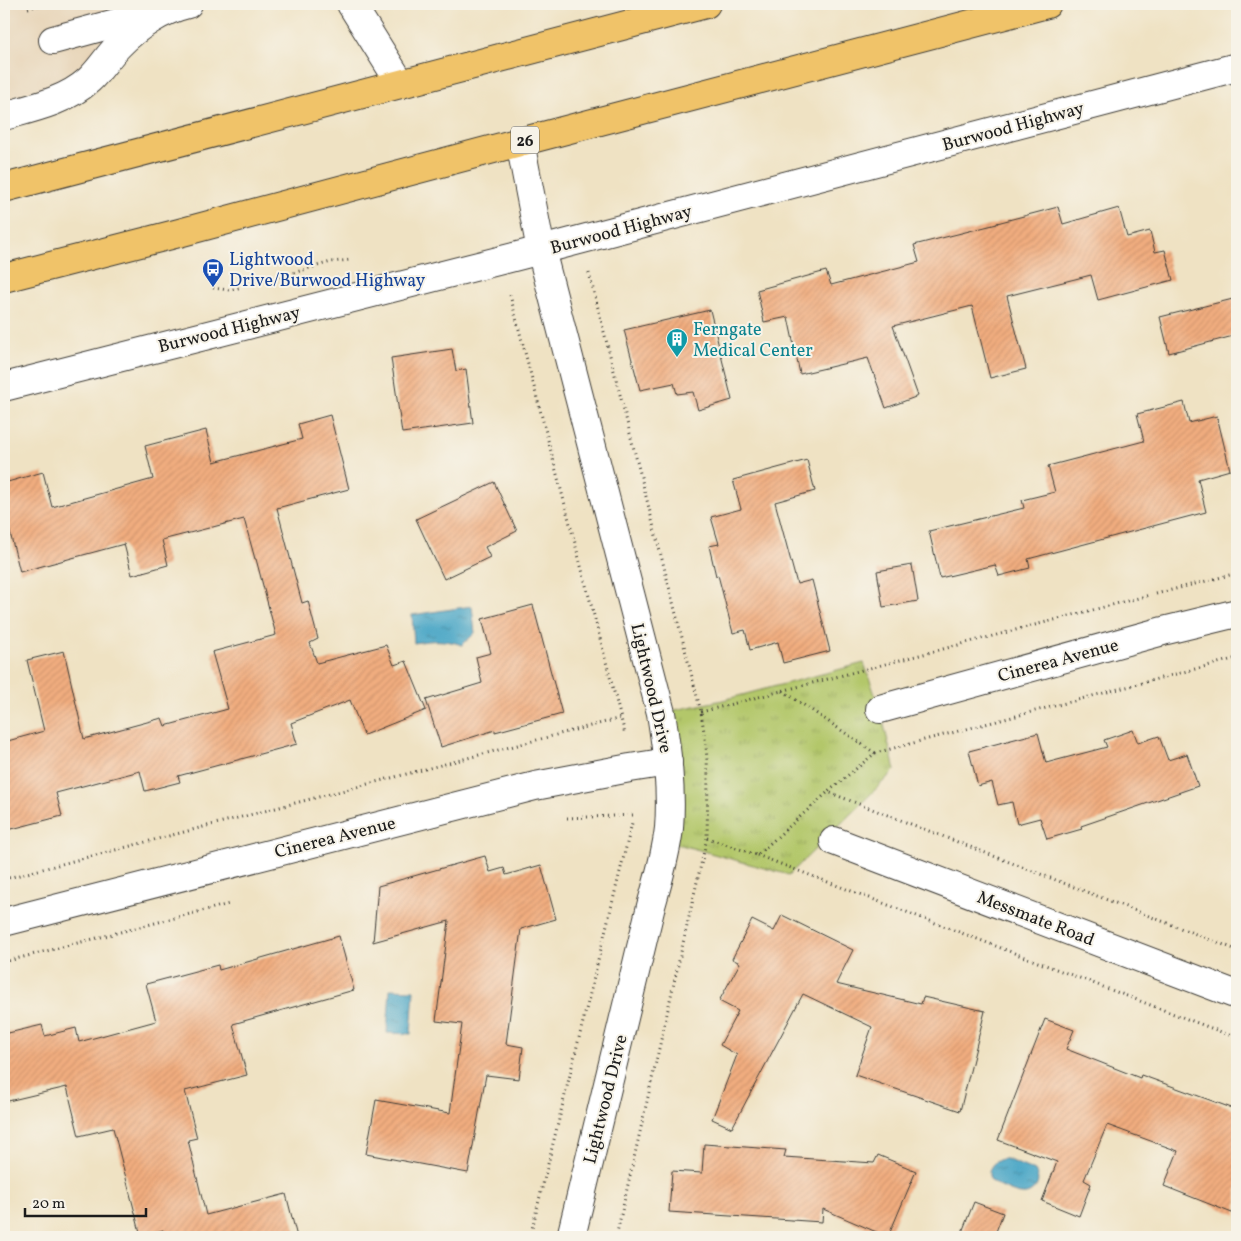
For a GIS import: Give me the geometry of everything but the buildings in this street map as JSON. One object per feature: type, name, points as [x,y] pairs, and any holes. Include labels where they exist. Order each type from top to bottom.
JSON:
[{"type":"highway","points":[[4,188],[706,4]]},
{"type":"highway","name":"26","points":[[4,278],[189,231],[1047,4]]},
{"type":"street","points":[[351,4],[401,84]]},
{"type":"street","points":[[53,40],[181,5]]},
{"type":"street","points":[[4,116],[56,100],[73,91],[88,81],[130,34],[144,24],[181,5]]},
{"type":"street","name":"Burwood Highway","points":[[4,387],[541,250],[1237,67]]},
{"type":"street","name":"Lightwood Drive","points":[[520,142],[541,250],[661,713],[670,793],[669,828],[663,862],[571,1237]]},
{"type":"street","name":"Cinerea Avenue","points":[[880,709],[1163,631],[1237,613]]},
{"type":"street","name":"Cinerea Avenue","points":[[4,922],[535,786],[668,762]]},
{"type":"street","name":"Messmate Road","points":[[834,841],[1237,995]]},
{"type":"path","points":[[28,8],[44,4]]},
{"type":"path","points":[[588,268],[701,712],[1237,573]]},
{"type":"path","points":[[509,289],[625,734]]},
{"type":"path","points":[[758,855],[875,753],[1237,658]]},
{"type":"path","points":[[783,691],[875,753]]},
{"type":"path","points":[[4,879],[621,718]]},
{"type":"path","points":[[828,792],[1237,950]]},
{"type":"path","points":[[530,1237],[634,815],[561,819]]},
{"type":"path","points":[[707,838],[758,855],[1237,1038]]},
{"type":"path","points":[[4,962],[233,902]]},
{"type":"shaded area","points":[[4,4],[188,4],[99,69],[4,116]]},
{"type":"green space","points":[[864,663],[880,709],[895,770],[789,875],[667,841],[661,713],[723,700]]},
{"type":"water","points":[[472,606],[475,633],[462,645],[438,641],[414,643],[412,615]]},
{"type":"water","points":[[390,989],[414,990],[411,1034],[387,1033]]},
{"type":"water","points":[[1002,1159],[1035,1171],[1038,1181],[1035,1188],[1028,1193],[1019,1194],[992,1182],[989,1175],[990,1168],[998,1160]]},
{"type":"place","name":"Lightwood Drive/Burwood Highway","points":[[213,288]]},
{"type":"place","name":"Ferngate Medical Center","points":[[677,358]]}]
